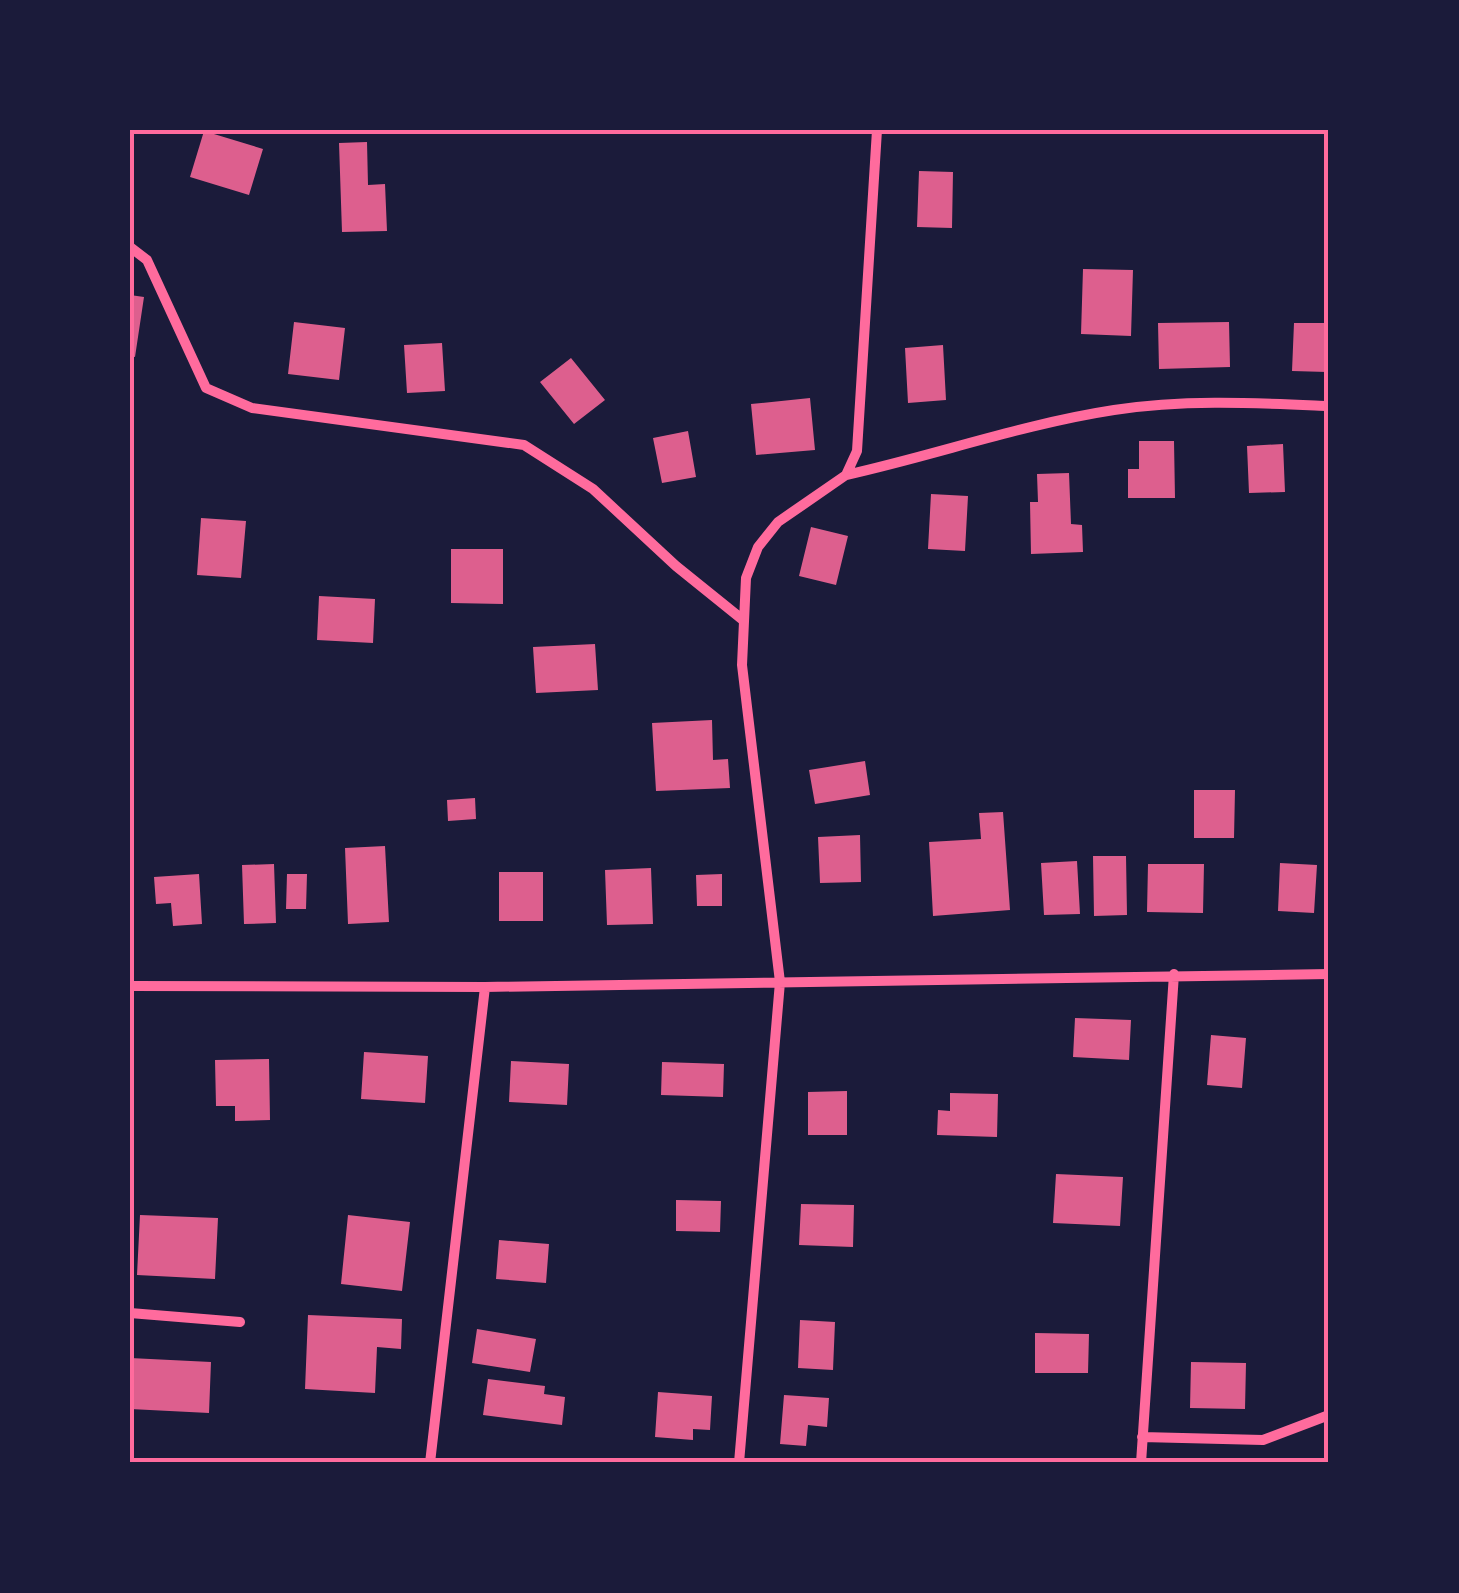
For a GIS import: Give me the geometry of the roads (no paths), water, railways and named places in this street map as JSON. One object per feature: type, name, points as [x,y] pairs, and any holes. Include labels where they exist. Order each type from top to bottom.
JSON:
[{"type":"street","points":[[846,475],[857,451],[877,130]]},
{"type":"street","points":[[130,247],[147,260],[206,388],[252,408],[524,444],[593,489],[676,566],[742,620]]},
{"type":"street","points":[[739,1463],[780,982],[742,665],[746,578],[758,547],[778,522],[846,475],[1016,430],[1114,410],[1192,402],[1329,406]]},
{"type":"street","points":[[1141,1463],[1174,974]]},
{"type":"street","points":[[130,986],[485,987],[1329,974]]},
{"type":"street","points":[[430,1463],[485,987]]},
{"type":"street","points":[[130,1313],[240,1322]]},
{"type":"street","points":[[1142,1437],[1263,1440],[1329,1414]]}]
